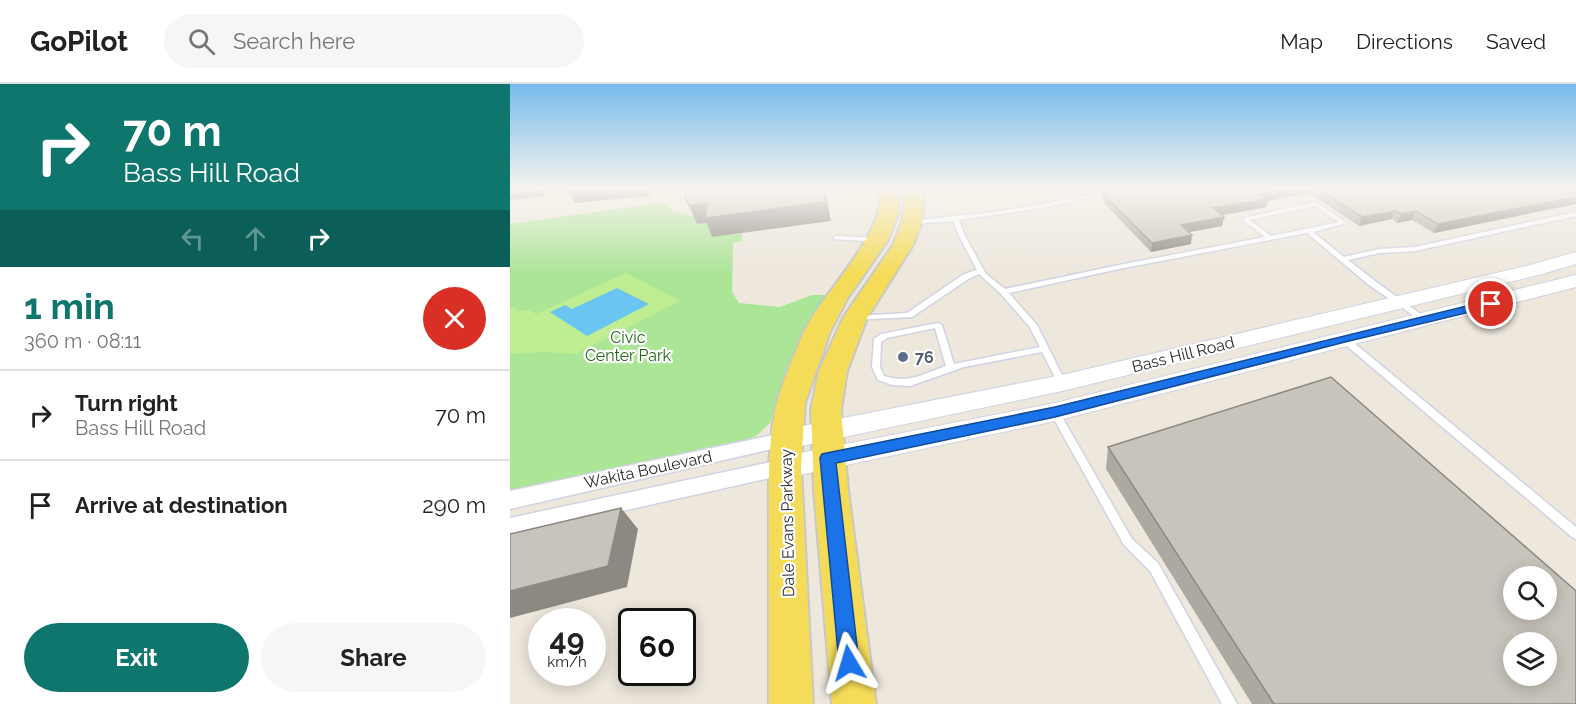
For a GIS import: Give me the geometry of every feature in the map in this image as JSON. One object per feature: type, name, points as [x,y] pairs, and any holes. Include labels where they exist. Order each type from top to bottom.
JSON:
[{"type":"main road","name":"Dale Evans Parkway","points":[[791,704],[786,453],[791,403],[817,332],[835,299],[878,240],[887,217]]},
{"type":"main road","points":[[854,704],[827,444],[826,410],[833,371],[855,318],[903,245],[912,217]]},
{"type":"main road","name":"Bass Hill Road","points":[[786,453],[1062,383],[1576,258]]},
{"type":"main road","name":"Bass Hill Road","points":[[827,444],[1055,412],[1576,281]]},
{"type":"street","name":"Wakita Boulevard","points":[[510,500],[786,453]]},
{"type":"street","name":"Wakita Boulevard","points":[[510,527],[786,453]]},
{"type":"lane","points":[[912,222],[982,217]]},
{"type":"lane","points":[[1255,217],[1245,219],[1271,239]]},
{"type":"lane","points":[[1004,292],[1344,223],[1335,217]]},
{"type":"lane","points":[[1345,259],[1379,251],[1415,249],[1563,217]]},
{"type":"lane","points":[[956,220],[981,271],[1004,292],[1033,325],[1062,383]]},
{"type":"lane","points":[[1308,231],[1372,283],[1423,320]]},
{"type":"lane","points":[[836,238],[878,240]]},
{"type":"lane","points":[[855,318],[909,315],[966,276],[981,271]]},
{"type":"lane","points":[[951,368],[938,325],[884,336],[877,341],[876,367],[881,378],[895,383],[927,379],[951,368],[1045,349]]},
{"type":"lane","points":[[1344,338],[1576,534]]},
{"type":"lane","points":[[1055,412],[1128,542],[1154,567],[1230,704]]},
{"type":"green space","name":"Civic Center Park","points":[[560,217],[693,217],[697,224],[715,222],[712,237],[742,233],[742,241],[733,243],[732,292],[739,303],[780,307],[812,295],[826,295],[804,329],[786,370],[770,423],[756,436],[745,440],[510,494],[510,224]]},
{"type":"green space","points":[[626,273],[680,301],[576,354],[544,352],[510,354],[510,308],[514,307],[517,311],[529,310],[536,314]]},
{"type":"water","points":[[617,288],[649,304],[587,336],[550,312],[565,305],[572,309]]},
{"type":"building","points":[[1126,217],[1224,217],[1181,225],[1192,235],[1152,243]]},
{"type":"building","points":[[1426,217],[1474,217],[1438,224]]},
{"type":"building","points":[[1331,377],[1547,566],[1503,566],[1503,620],[1557,620],[1557,574],[1576,591],[1576,704],[1274,704],[1108,447]]},
{"type":"building","points":[[621,508],[608,566],[510,591],[510,534]]},
{"type":"place","name":"76","points":[[903,357]]},
{"type":"route","points":[[849,663],[828,458],[1055,412],[1344,338],[1491,304]]}]
